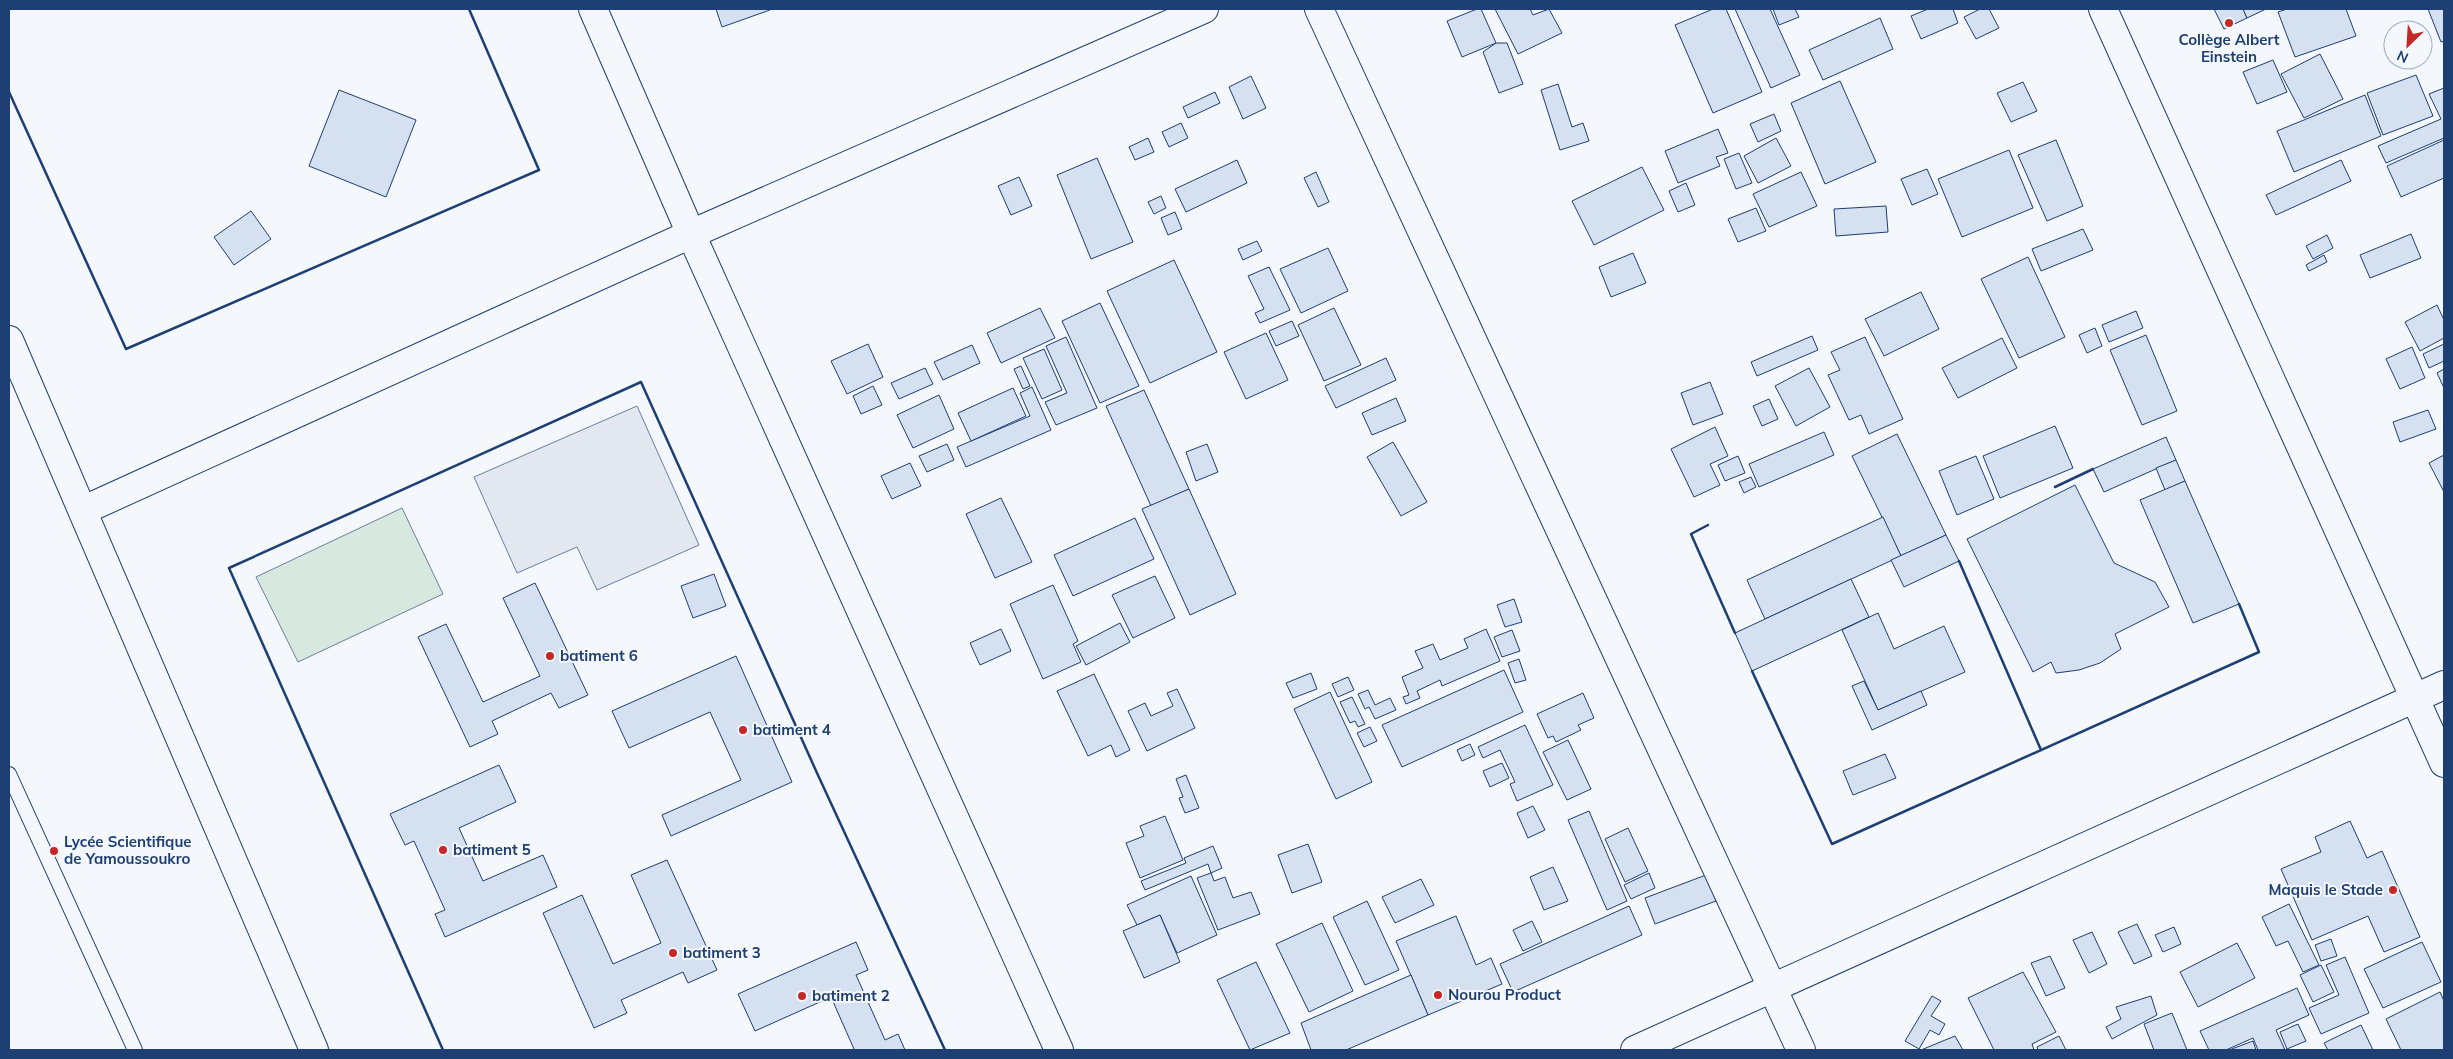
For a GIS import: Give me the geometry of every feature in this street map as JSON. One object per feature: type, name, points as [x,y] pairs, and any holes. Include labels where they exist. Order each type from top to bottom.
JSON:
[{"type":"street","points":[[593,9],[691,234],[1059,1050]]},
{"type":"street","points":[[84,510],[691,234],[1204,9]]},
{"type":"street","points":[[1319,9],[1801,1050]]},
{"type":"street","points":[[2102,9],[2444,764]]},
{"type":"street","points":[[9,340],[84,510],[314,1050]]},
{"type":"street","points":[[1635,1050],[2444,685]]},
{"type":"lane","points":[[9,774],[135,1050]]},
{"type":"shaded area","points":[[637,406],[699,545],[597,590],[577,547],[517,573],[474,477]]},
{"type":"shaded area","points":[[402,508],[443,594],[298,662],[256,577]]},
{"type":"building","points":[[716,9],[769,9],[770,10],[722,27]]},
{"type":"building","points":[[1481,9],[1496,43],[1462,57],[1447,21]]},
{"type":"building","points":[[1495,9],[1530,9],[1533,15],[1549,9],[1562,33],[1518,54]]},
{"type":"building","points":[[1713,9],[1726,9],[1762,92],[1713,113],[1675,25]]},
{"type":"building","points":[[1735,9],[1770,9],[1800,75],[1771,88]]},
{"type":"building","points":[[1773,9],[1795,9],[1799,17],[1779,25]]},
{"type":"building","points":[[1928,9],[1953,9],[1958,23],[1921,39],[1911,16]]},
{"type":"building","points":[[1980,9],[1989,9],[1999,28],[1976,39],[1964,17]]},
{"type":"building","name":"Collège Albert Einstein","points":[[2214,9],[2243,9],[2247,18],[2224,29]]},
{"type":"building","points":[[2243,9],[2266,9],[2247,18]]},
{"type":"building","points":[[2287,9],[2346,9],[2356,36],[2295,57],[2278,12]]},
{"type":"building","points":[[2428,9],[2444,9],[2444,41],[2441,42]]},
{"type":"building","points":[[1880,18],[1893,49],[1823,80],[1809,50]]},
{"type":"building","points":[[1496,43],[1507,43],[1523,84],[1499,93],[1483,52]]},
{"type":"building","points":[[2320,54],[2343,99],[2304,118],[2281,74]]},
{"type":"building","points":[[2273,60],[2287,92],[2257,104],[2243,72]]},
{"type":"building","points":[[2416,75],[2433,116],[2383,135],[2367,93]]},
{"type":"building","points":[[1251,76],[1266,108],[1243,119],[1229,87]]},
{"type":"building","points":[[1840,81],[1876,162],[1825,184],[1791,103]]},
{"type":"building","points":[[2023,82],[2037,111],[2011,122],[1997,93]]},
{"type":"building","points":[[1558,84],[1572,127],[1583,123],[1589,141],[1560,150],[1541,90]]},
{"type":"building","points":[[2444,88],[2444,138],[2386,163],[2378,146],[2441,119],[2429,94]]},
{"type":"building","points":[[339,90],[416,120],[386,197],[309,166]]},
{"type":"building","points":[[1215,92],[1220,103],[1188,118],[1183,107]]},
{"type":"building","points":[[2365,95],[2381,136],[2294,172],[2277,131]]},
{"type":"building","points":[[1774,114],[1781,131],[1758,142],[1750,124]]},
{"type":"building","points":[[1181,123],[1188,138],[1169,147],[1162,132]]},
{"type":"building","points":[[1718,129],[1728,153],[1716,157],[1720,166],[1678,183],[1665,151]]},
{"type":"building","points":[[1148,138],[1154,152],[1135,160],[1129,147]]},
{"type":"building","points":[[1776,138],[1791,166],[1758,183],[1744,156]]},
{"type":"building","points":[[2056,140],[2083,206],[2047,221],[2018,155]]},
{"type":"building","points":[[2444,140],[2444,178],[2401,197],[2387,166]]},
{"type":"building","points":[[2009,150],[2033,208],[1962,237],[1938,179]]},
{"type":"building","points":[[1739,153],[1752,183],[1736,189],[1724,159]]},
{"type":"building","points":[[1097,158],[1133,242],[1091,259],[1057,175]]},
{"type":"building","points":[[1237,160],[1247,183],[1186,212],[1175,189]]},
{"type":"building","points":[[2341,160],[2351,181],[2276,215],[2266,195]]},
{"type":"building","points":[[1642,167],[1664,210],[1594,245],[1572,201]]},
{"type":"building","points":[[1927,169],[1938,194],[1912,205],[1901,179]]},
{"type":"building","points":[[1316,172],[1329,202],[1318,207],[1304,178]]},
{"type":"building","points":[[1801,172],[1817,206],[1769,227],[1753,194]]},
{"type":"building","points":[[1019,177],[1032,206],[1011,215],[998,186]]},
{"type":"building","points":[[1686,183],[1695,205],[1678,212],[1669,191]]},
{"type":"building","points":[[1161,196],[1166,208],[1154,214],[1148,202]]},
{"type":"building","points":[[1886,206],[1888,232],[1836,236],[1834,209]]},
{"type":"building","points":[[1756,208],[1766,231],[1738,242],[1728,219]]},
{"type":"building","points":[[251,211],[271,239],[234,265],[214,237]]},
{"type":"building","points":[[1175,212],[1182,229],[1168,235],[1161,218]]},
{"type":"building","points":[[2083,229],[2093,250],[2041,271],[2032,249]]},
{"type":"building","points":[[2411,234],[2421,258],[2370,278],[2360,255]]},
{"type":"building","points":[[2327,235],[2333,248],[2313,259],[2306,246]]},
{"type":"building","points":[[1257,241],[1262,251],[1243,260],[1238,249]]},
{"type":"building","points":[[1328,248],[1348,291],[1301,313],[1280,269]]},
{"type":"building","points":[[1633,253],[1646,283],[1611,297],[1599,267]]},
{"type":"building","points":[[2324,255],[2327,262],[2309,271],[2306,265]]},
{"type":"building","points":[[2028,257],[2065,337],[2019,358],[1981,279]]},
{"type":"building","points":[[1174,260],[1217,352],[1150,383],[1107,291]]},
{"type":"building","points":[[1269,267],[1290,310],[1260,323],[1255,313],[1264,309],[1248,276]]},
{"type":"building","points":[[1921,292],[1939,329],[1884,356],[1865,319]]},
{"type":"building","points":[[1100,303],[1139,386],[1100,403],[1062,321]]},
{"type":"building","points":[[2437,305],[2444,320],[2444,338],[2420,351],[2405,322]]},
{"type":"building","points":[[1040,308],[1055,338],[1001,363],[987,333]]},
{"type":"building","points":[[1334,308],[1361,365],[1324,381],[1298,325]]},
{"type":"building","points":[[2136,311],[2143,328],[2109,342],[2102,325]]},
{"type":"building","points":[[1292,321],[1299,336],[1276,346],[1269,331]]},
{"type":"building","points":[[2095,328],[2102,346],[2087,353],[2079,335]]},
{"type":"building","points":[[1266,333],[1288,380],[1246,399],[1224,352]]},
{"type":"building","points":[[2146,335],[2177,411],[2142,425],[2110,350]]},
{"type":"building","points":[[1812,336],[1818,350],[1757,376],[1751,362]]},
{"type":"building","points":[[1066,337],[1097,408],[1056,425],[1045,402],[1067,393],[1046,346]]},
{"type":"building","points":[[1865,337],[1903,419],[1869,434],[1861,415],[1849,420],[1828,375],[1840,370],[1831,352]]},
{"type":"building","points":[[2002,338],[2017,368],[1958,398],[1942,368]]},
{"type":"building","points":[[868,344],[883,377],[847,394],[831,361]]},
{"type":"building","points":[[2444,344],[2444,361],[2429,368],[2423,354]]},
{"type":"building","points":[[972,345],[980,363],[943,380],[934,362]]},
{"type":"building","points":[[2412,347],[2425,378],[2400,389],[2386,359]]},
{"type":"building","points":[[1044,349],[1062,390],[1042,399],[1023,358]]},
{"type":"building","points":[[1386,358],[1396,380],[1336,408],[1325,386]]},
{"type":"building","points":[[1021,366],[1030,386],[1023,389],[1014,369]]},
{"type":"building","points":[[925,368],[933,384],[899,399],[891,383]]},
{"type":"building","points":[[1809,368],[1830,407],[1796,426],[1775,386]]},
{"type":"building","points":[[2444,369],[2444,388],[2437,373]]},
{"type":"building","points":[[1710,382],[1723,414],[1693,425],[1681,393]]},
{"type":"building","points":[[873,386],[882,405],[861,414],[853,396]]},
{"type":"building","points":[[1032,387],[1051,430],[966,467],[957,447],[1030,416],[1020,393]]},
{"type":"building","points":[[1013,388],[1026,416],[971,441],[958,413]]},
{"type":"building","points":[[1144,390],[1189,489],[1151,506],[1106,406]]},
{"type":"building","points":[[939,395],[954,429],[913,448],[897,415]]},
{"type":"building","points":[[1396,398],[1406,421],[1372,435],[1362,413]]},
{"type":"building","points":[[1769,399],[1778,419],[1762,426],[1753,406]]},
{"type":"building","points":[[2428,410],[2436,429],[2400,442],[2393,422]]},
{"type":"building","points":[[2055,426],[2073,468],[2000,498],[1983,456]]},
{"type":"building","points":[[1715,427],[1728,456],[1710,464],[1720,485],[1694,497],[1671,449]]},
{"type":"building","points":[[1824,432],[1834,455],[1759,487],[1749,464]]},
{"type":"building","points":[[1897,434],[1946,535],[1901,556],[1852,456]]},
{"type":"building","points":[[2166,437],[2176,460],[2104,492],[2093,469]]},
{"type":"building","points":[[1393,442],[1427,502],[1401,516],[1367,457]]},
{"type":"building","points":[[947,444],[954,460],[927,472],[919,456]]},
{"type":"building","points":[[1207,444],[1218,472],[1196,481],[1186,452]]},
{"type":"building","points":[[2444,455],[2444,492],[2429,463]]},
{"type":"building","points":[[1738,456],[1745,473],[1725,481],[1718,465]]},
{"type":"building","points":[[1976,456],[1994,499],[1957,515],[1939,471]]},
{"type":"building","points":[[2176,460],[2185,481],[2165,490],[2156,468]]},
{"type":"building","points":[[910,463],[921,486],[892,499],[881,476]]},
{"type":"building","points":[[1751,477],[1756,487],[1744,493],[1739,482]]},
{"type":"building","points":[[2185,481],[2239,604],[2193,623],[2140,500]]},
{"type":"building","points":[[2075,485],[2114,563],[2155,582],[2169,607],[2115,634],[2121,649],[2100,663],[2079,670],[2056,673],[2051,662],[2033,672],[1967,539]]},
{"type":"building","points":[[1189,489],[1236,594],[1190,615],[1142,509]]},
{"type":"building","points":[[1001,498],[1032,562],[995,578],[966,514]]},
{"type":"building","points":[[1883,517],[1901,556],[1765,619],[1747,580]]},
{"type":"building","points":[[1135,518],[1154,559],[1073,596],[1054,555]]},
{"type":"building","points":[[1946,535],[1959,561],[1904,587],[1891,560]]},
{"type":"building","points":[[714,574],[726,606],[693,618],[681,586]]},
{"type":"building","points":[[1155,576],[1175,618],[1133,638],[1112,595]]},
{"type":"building","points":[[1851,579],[1869,617],[1752,671],[1735,633]]},
{"type":"building","name":"batiment 6","points":[[535,583],[588,695],[559,708],[551,693],[492,721],[498,734],[470,747],[418,637],[446,624],[483,702],[540,676],[503,598]]},
{"type":"building","points":[[1053,585],[1078,641],[1073,644],[1081,662],[1043,679],[1010,604]]},
{"type":"building","points":[[1514,599],[1522,622],[1505,627],[1497,605]]},
{"type":"building","points":[[1878,613],[1894,649],[1944,626],[1965,672],[1878,710],[1842,630]]},
{"type":"building","points":[[1120,623],[1130,642],[1086,665],[1076,646]]},
{"type":"building","points":[[1001,629],[1011,651],[980,665],[970,643]]},
{"type":"building","points":[[1486,629],[1500,661],[1442,686],[1440,680],[1417,691],[1420,698],[1406,704],[1403,697],[1409,695],[1402,677],[1423,668],[1415,651],[1433,644],[1440,660],[1468,648],[1464,639]]},
{"type":"building","points":[[1512,630],[1520,651],[1502,657],[1494,637]]},
{"type":"building","name":"batiment 4","points":[[736,656],[792,782],[671,836],[662,815],[741,780],[710,712],[629,748],[612,711]]},
{"type":"building","points":[[1519,659],[1526,680],[1515,683],[1508,663]]},
{"type":"building","points":[[1504,670],[1523,712],[1402,767],[1382,725]]},
{"type":"building","points":[[1311,673],[1317,689],[1293,698],[1286,683]]},
{"type":"building","points":[[1094,674],[1130,750],[1116,757],[1111,745],[1088,756],[1057,691]]},
{"type":"building","points":[[1348,677],[1354,690],[1338,697],[1332,684]]},
{"type":"building","points":[[1864,681],[1878,710],[1921,691],[1927,705],[1872,730],[1852,686]]},
{"type":"building","points":[[1177,689],[1195,728],[1147,751],[1128,711],[1145,703],[1151,716],[1173,706],[1167,693]]},
{"type":"building","points":[[1368,690],[1375,705],[1390,698],[1396,710],[1375,719],[1369,707],[1365,709],[1358,694]]},
{"type":"building","points":[[1330,692],[1372,782],[1336,799],[1294,709]]},
{"type":"building","points":[[1583,693],[1594,718],[1578,725],[1581,730],[1556,742],[1553,736],[1548,738],[1537,714]]},
{"type":"building","points":[[1352,697],[1365,724],[1358,727],[1355,721],[1350,723],[1340,702]]},
{"type":"building","points":[[1525,725],[1553,785],[1517,801],[1510,784],[1515,782],[1500,750],[1483,758],[1478,747]]},
{"type":"building","points":[[1370,727],[1377,741],[1364,747],[1357,733]]},
{"type":"building","points":[[1568,740],[1591,789],[1567,800],[1543,752]]},
{"type":"building","points":[[1470,744],[1475,755],[1462,761],[1457,750]]},
{"type":"building","points":[[1885,754],[1896,778],[1853,795],[1843,771]]},
{"type":"building","points":[[1502,763],[1509,778],[1490,787],[1483,771]]},
{"type":"building","name":"batiment 5","points":[[499,765],[516,802],[459,828],[483,881],[543,855],[557,887],[445,937],[435,914],[445,910],[414,841],[405,845],[390,814]]},
{"type":"building","points":[[1186,775],[1199,808],[1185,813],[1179,798],[1183,797],[1176,779]]},
{"type":"building","points":[[1533,806],[1545,830],[1528,838],[1517,813]]},
{"type":"building","points":[[1589,811],[1627,901],[1607,910],[1568,820]]},
{"type":"building","points":[[1165,816],[1183,860],[1140,878],[1126,843],[1144,836],[1140,826]]},
{"type":"building","points":[[2350,821],[2367,858],[2382,851],[2420,937],[2384,952],[2368,916],[2312,940],[2281,869],[2321,852],[2315,837]]},
{"type":"building","points":[[1628,828],[1648,871],[1625,882],[1605,839]]},
{"type":"building","points":[[1308,844],[1322,882],[1292,893],[1278,855]]},
{"type":"building","points":[[1213,846],[1222,868],[1211,873],[1208,864],[1145,890],[1141,881],[1186,863],[1184,858]]},
{"type":"building","name":"batiment 3","points":[[667,860],[717,970],[688,983],[683,972],[621,1000],[627,1013],[594,1028],[543,913],[582,895],[613,964],[661,943],[631,875]]},
{"type":"building","points":[[1553,867],[1568,901],[1544,910],[1530,877]]},
{"type":"building","points":[[1211,873],[1214,881],[1225,877],[1233,898],[1251,892],[1260,914],[1218,930],[1197,878]]},
{"type":"building","points":[[1649,873],[1655,888],[1631,899],[1624,885]]},
{"type":"building","points":[[1706,875],[1716,901],[1655,924],[1645,898]]},
{"type":"building","points":[[1191,876],[1217,935],[1177,953],[1160,915],[1137,925],[1127,905]]},
{"type":"building","points":[[1421,879],[1434,905],[1395,923],[1382,897]]},
{"type":"building","points":[[1367,901],[1399,970],[1365,985],[1333,917]]},
{"type":"building","points":[[2289,904],[2319,965],[2303,972],[2288,941],[2276,946],[2262,917]]},
{"type":"building","points":[[1629,906],[1642,935],[1513,992],[1500,964]]},
{"type":"building","points":[[1160,915],[1180,962],[1144,978],[1123,931]]},
{"type":"building","points":[[1456,916],[1476,965],[1491,958],[1502,984],[1428,1015],[1396,941]]},
{"type":"building","points":[[1532,921],[1542,942],[1523,951],[1513,930]]},
{"type":"building","points":[[1322,923],[1353,991],[1309,1012],[1276,944]]},
{"type":"building","points":[[2137,924],[2152,956],[2134,964],[2118,932]]},
{"type":"building","points":[[2174,927],[2181,944],[2163,952],[2155,935]]},
{"type":"building","points":[[2092,932],[2107,964],[2089,973],[2073,940]]},
{"type":"building","points":[[2331,939],[2337,956],[2321,961],[2315,945]]},
{"type":"building","name":"batiment 2","points":[[856,942],[868,970],[856,975],[885,1040],[898,1034],[905,1050],[851,1050],[854,1049],[831,997],[755,1031],[738,994]]},
{"type":"building","points":[[2422,942],[2441,982],[2383,1008],[2364,969]]},
{"type":"building","points":[[2237,943],[2255,978],[2198,1007],[2180,972]]},
{"type":"building","points":[[2050,956],[2065,988],[2046,996],[2031,963]]},
{"type":"building","points":[[2345,957],[2369,1013],[2321,1034],[2309,1008],[2339,995],[2326,965]]},
{"type":"building","points":[[1256,962],[1290,1033],[1250,1050],[1217,980]]},
{"type":"building","points":[[2321,965],[2334,992],[2313,1002],[2300,975]]},
{"type":"building","points":[[2023,972],[2056,1032],[2032,1044],[2034,1050],[1994,1050],[1968,998]]},
{"type":"building","points":[[1411,975],[1428,1015],[1346,1050],[1311,1050],[1301,1023]]},
{"type":"building","points":[[2297,988],[2309,1015],[2276,1030],[2285,1050],[2258,1050],[2253,1038],[2226,1050],[2209,1050],[2200,1031]]},
{"type":"building","points":[[2440,992],[2444,1001],[2444,1050],[2401,1050],[2386,1019]]},
{"type":"building","points":[[1932,996],[1941,1001],[1931,1016],[1945,1024],[1939,1035],[1930,1030],[1919,1049],[1905,1041]]},
{"type":"building","points":[[2151,996],[2157,1015],[2112,1039],[2106,1027],[2121,1019],[2116,1007]]},
{"type":"building","points":[[2172,1013],[2187,1050],[2154,1050],[2144,1024]]},
{"type":"building","points":[[2298,1024],[2306,1041],[2287,1049],[2280,1032]]},
{"type":"building","points":[[2361,1025],[2373,1050],[2328,1050],[2324,1043]]},
{"type":"building","points":[[1955,1036],[1963,1050],[1921,1050]]},
{"type":"building","points":[[2059,1036],[2066,1050],[2038,1050],[2037,1047]]},
{"type":"building","points":[[2253,1041],[2256,1050],[2229,1050]]},
{"type":"wall","points":[[9,92],[126,349],[539,170],[469,9]]},
{"type":"wall","points":[[443,1050],[229,568],[641,382],[817,773],[945,1050]]},
{"type":"wall","points":[[2055,487],[2093,469]]},
{"type":"wall","points":[[1708,525],[1691,534],[1735,633]]},
{"type":"wall","points":[[1959,561],[2041,750]]},
{"type":"wall","points":[[1752,671],[1832,844],[2259,652],[2239,604]]},
{"type":"place","name":"Collège Albert Einstein","points":[[2229,23]]},
{"type":"place","name":"batiment 6","points":[[550,656]]},
{"type":"place","name":"batiment 4","points":[[743,730]]},
{"type":"place","name":"batiment 5","points":[[443,850]]},
{"type":"place","name":"Lycée Scientifique de Yamoussoukro","points":[[54,851]]},
{"type":"place","name":"Maquis le Stade","points":[[2393,890]]},
{"type":"place","name":"batiment 3","points":[[673,953]]},
{"type":"place","name":"Nourou Product","points":[[1438,995]]},
{"type":"place","name":"batiment 2","points":[[802,996]]}]
